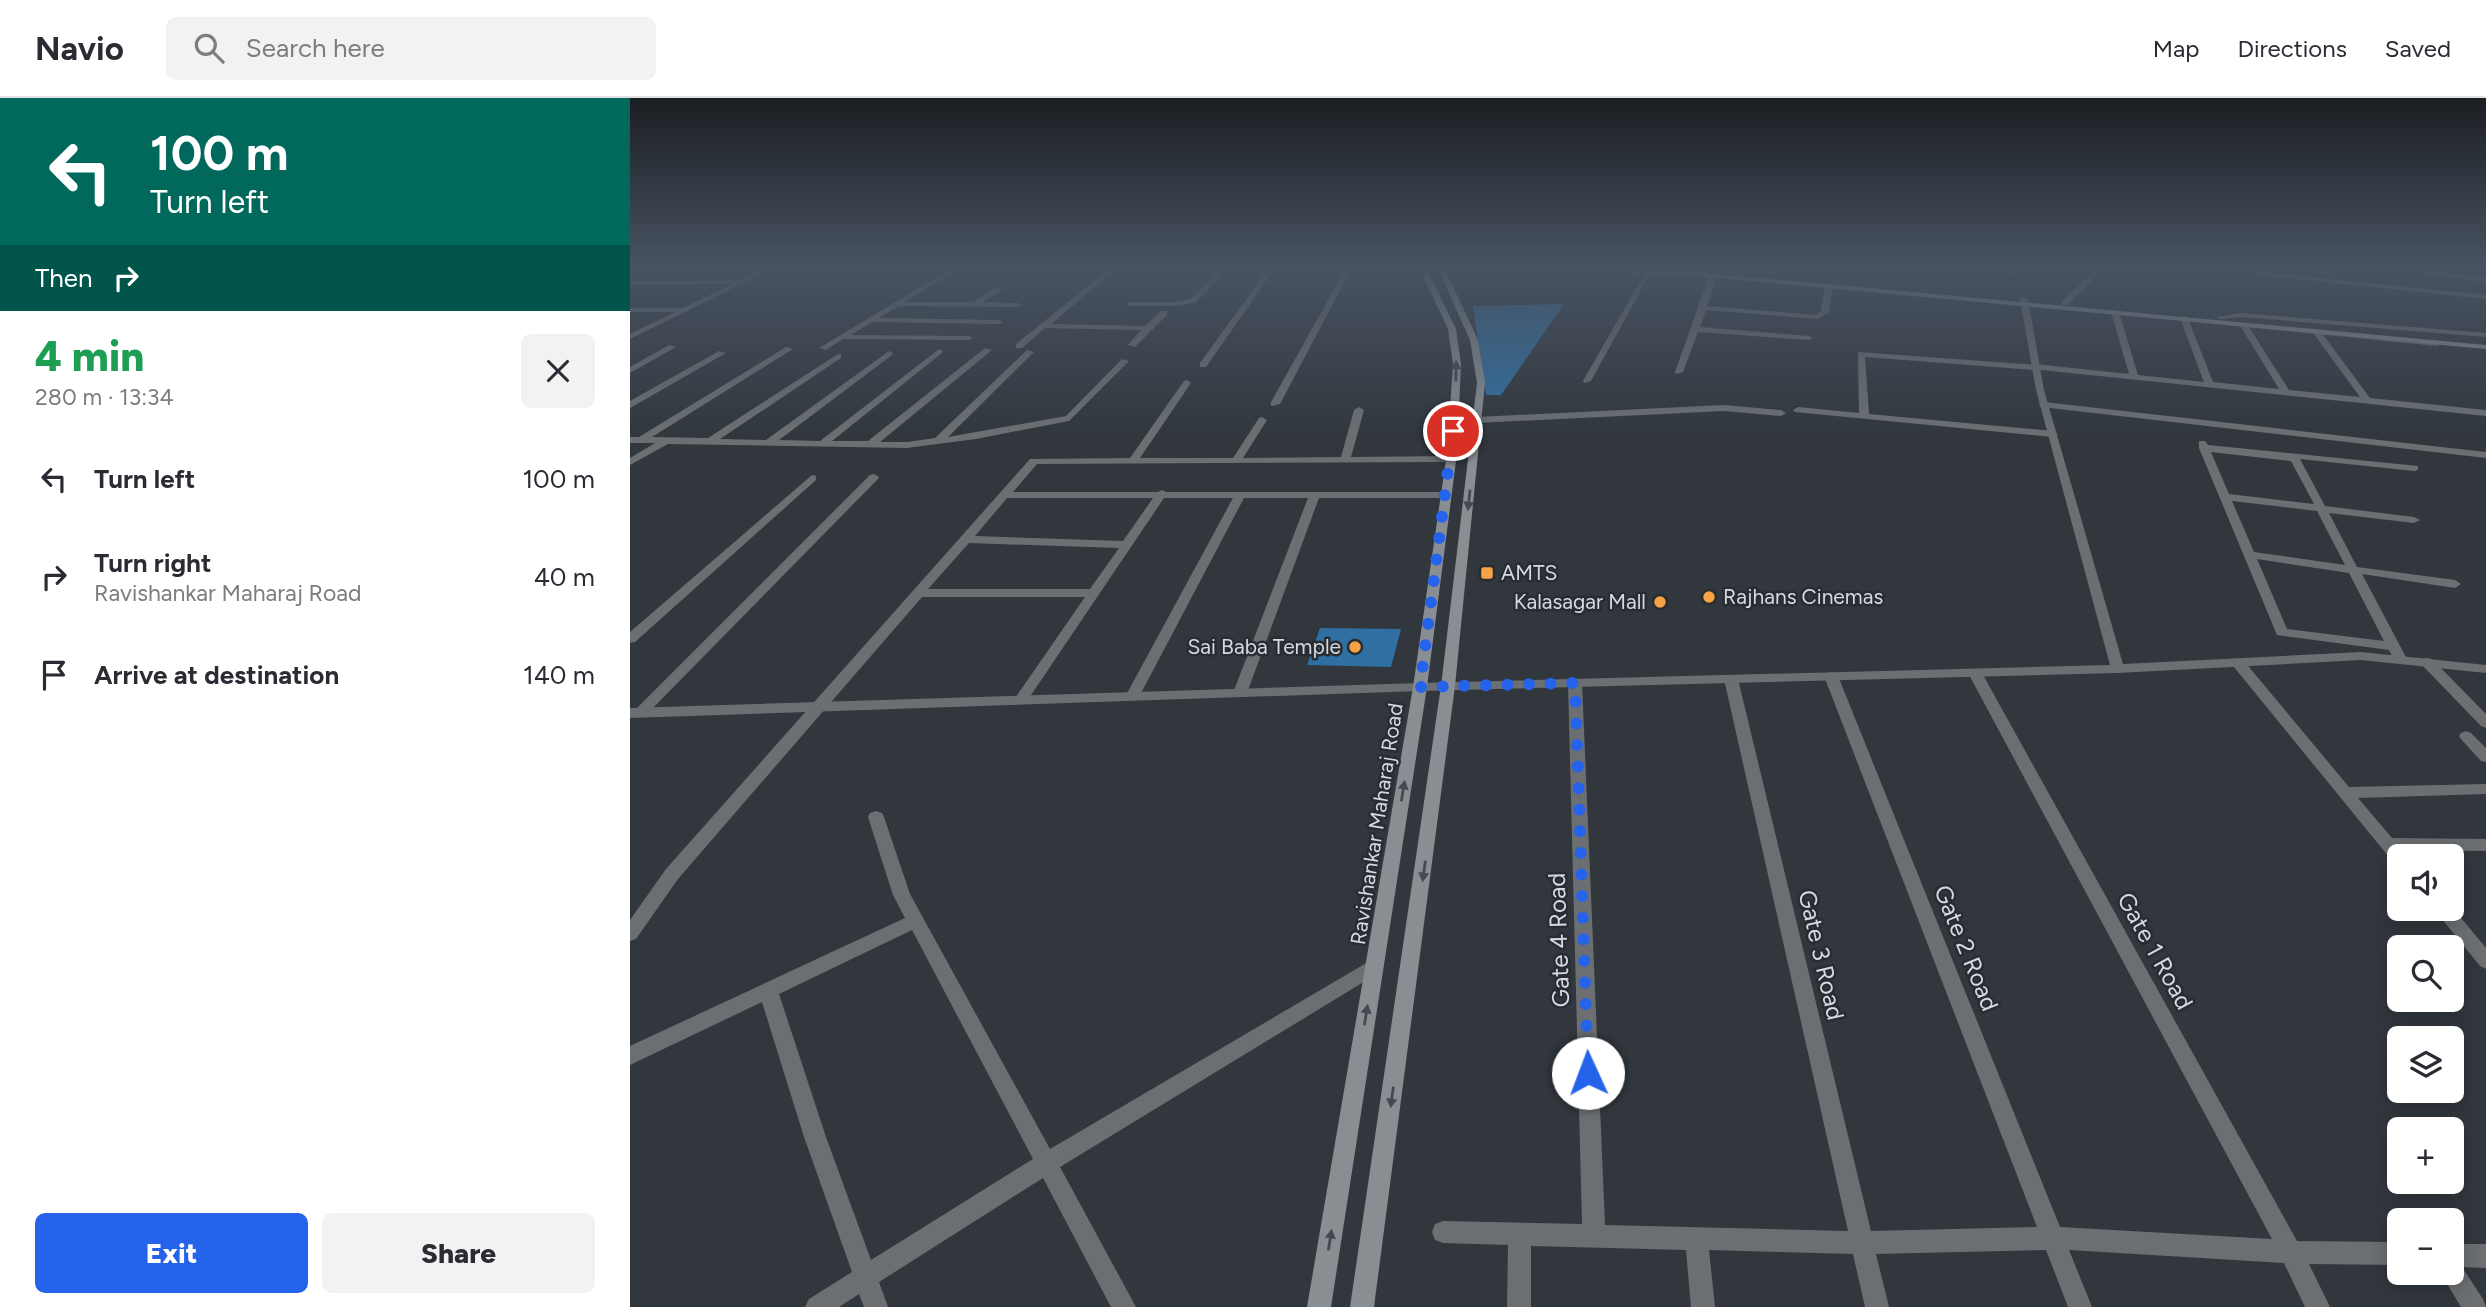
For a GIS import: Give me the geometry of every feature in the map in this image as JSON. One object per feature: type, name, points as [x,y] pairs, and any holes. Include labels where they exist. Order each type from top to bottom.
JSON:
[{"type":"main road","name":"Ravishankar Maharaj Road","points":[[1319,1307],[1420,687],[1451,459],[1457,364],[1449,322]]},
{"type":"main road","points":[[1362,1307],[1448,686],[1481,383],[1474,340],[1466,322]]},
{"type":"main road","points":[[2242,323],[2486,341]]},
{"type":"main road","points":[[2242,323],[2486,348]]},
{"type":"street","points":[[630,337],[660,322]]},
{"type":"street","points":[[822,348],[866,322]]},
{"type":"street","points":[[1019,346],[1049,322]]},
{"type":"street","points":[[1132,345],[1153,322]]},
{"type":"street","points":[[1203,365],[1234,322]]},
{"type":"street","points":[[1275,404],[1319,322]]},
{"type":"street","points":[[1587,381],[1620,322]]},
{"type":"street","points":[[1679,372],[1697,322]]},
{"type":"street","points":[[2028,322],[2044,405],[2118,669]]},
{"type":"street","points":[[2118,322],[2134,376]]},
{"type":"street","points":[[2186,322],[2209,384]]},
{"type":"street","points":[[2238,322],[2318,334],[2486,348]]},
{"type":"street","points":[[2332,322],[2486,335]]},
{"type":"street","points":[[2242,323],[2286,393]]},
{"type":"street","points":[[1043,327],[1147,328]]},
{"type":"street","points":[[1695,329],[1809,338]]},
{"type":"street","points":[[2318,334],[2367,401]]},
{"type":"street","points":[[841,337],[969,338]]},
{"type":"street","points":[[630,370],[672,346]]},
{"type":"street","points":[[635,441],[789,349]]},
{"type":"street","points":[[870,445],[988,350]]},
{"type":"street","points":[[822,444],[939,351]]},
{"type":"street","points":[[938,441],[1030,352]]},
{"type":"street","points":[[630,405],[722,353]]},
{"type":"street","points":[[768,443],[889,354]]},
{"type":"street","points":[[1864,415],[1861,354],[2134,376],[2486,413]]},
{"type":"street","points":[[709,442],[838,356]]},
{"type":"street","points":[[635,441],[870,445],[907,445],[938,441],[1069,418],[1125,361]]},
{"type":"street","points":[[1134,460],[1187,383]]},
{"type":"street","points":[[2044,405],[2486,455]]},
{"type":"street","points":[[1477,420],[1724,408],[1781,413]]},
{"type":"street","points":[[1345,460],[1360,410]]},
{"type":"street","points":[[1798,410],[2053,433]]},
{"type":"street","points":[[1236,461],[1262,420]]},
{"type":"street","points":[[630,462],[665,441]]},
{"type":"street","points":[[2294,458],[2203,445],[2282,632],[2391,646]]},
{"type":"street","points":[[2294,458],[2293,455],[2309,455],[2414,468]]},
{"type":"street","points":[[2294,458],[2350,569],[2400,659]]},
{"type":"street","points":[[630,934],[672,874],[1034,461],[1451,459]]},
{"type":"street","points":[[635,713],[874,477]]},
{"type":"street","points":[[630,639],[812,478]]},
{"type":"street","points":[[1020,701],[1162,493]]},
{"type":"street","points":[[1132,697],[1241,494]]},
{"type":"street","points":[[1240,693],[1315,494]]},
{"type":"street","points":[[1004,495],[1446,495]]},
{"type":"street","points":[[2227,497],[2414,520]]},
{"type":"street","points":[[966,539],[1126,545]]},
{"type":"street","points":[[2250,555],[2455,584]]},
{"type":"street","points":[[920,593],[1095,593]]},
{"type":"street","points":[[635,713],[1448,686],[2118,669],[2361,656],[2486,669]]},
{"type":"street","points":[[2427,662],[2486,723]]},
{"type":"street","points":[[2239,664],[2388,844]]},
{"type":"street","name":"Gate 1 Road","points":[[1975,673],[2291,1252],[2318,1307]]},
{"type":"street","name":"Gate 2 Road","points":[[1831,676],[2080,1307]]},
{"type":"street","name":"Gate 3 Road","points":[[1731,679],[1877,1307]]},
{"type":"street","name":"Gate 4 Road","points":[[1575,683],[1594,1237]]},
{"type":"street","points":[[2466,736],[2486,757]]},
{"type":"street","points":[[2345,793],[2486,789]]},
{"type":"street","points":[[876,817],[902,895],[915,921],[1124,1307]]},
{"type":"street","points":[[2464,845],[2486,845]]},
{"type":"street","points":[[630,1056],[915,921]]},
{"type":"street","points":[[2453,921],[2486,961]]},
{"type":"street","points":[[817,1307],[1047,1163],[1374,967]]},
{"type":"street","points":[[768,990],[876,1307]]},
{"type":"street","points":[[1443,1232],[1864,1243],[2055,1238],[2291,1252],[2387,1254]]},
{"type":"street","points":[[1519,1307],[1520,1235]]},
{"type":"street","points":[[1697,1239],[1703,1307]]},
{"type":"street","points":[[2464,1255],[2486,1256]]},
{"type":"street","points":[[2461,1285],[2475,1307]]},
{"type":"building","points":[[1475,322],[1551,322],[1501,395],[1486,395]]},
{"type":"building","name":"Sai Baba Temple","points":[[1320,628],[1401,629],[1391,667],[1307,665]]},
{"type":"place","name":"AMTS","points":[[1487,573]]},
{"type":"place","name":"Rajhans Cinemas","points":[[1709,597]]},
{"type":"place","name":"Kalasagar Mall","points":[[1660,602]]},
{"type":"place","name":"Sai Baba Temple","points":[[1355,647]]},
{"type":"route","points":[[1453,431],[1420,687],[1575,683],[1588,1073]]}]
